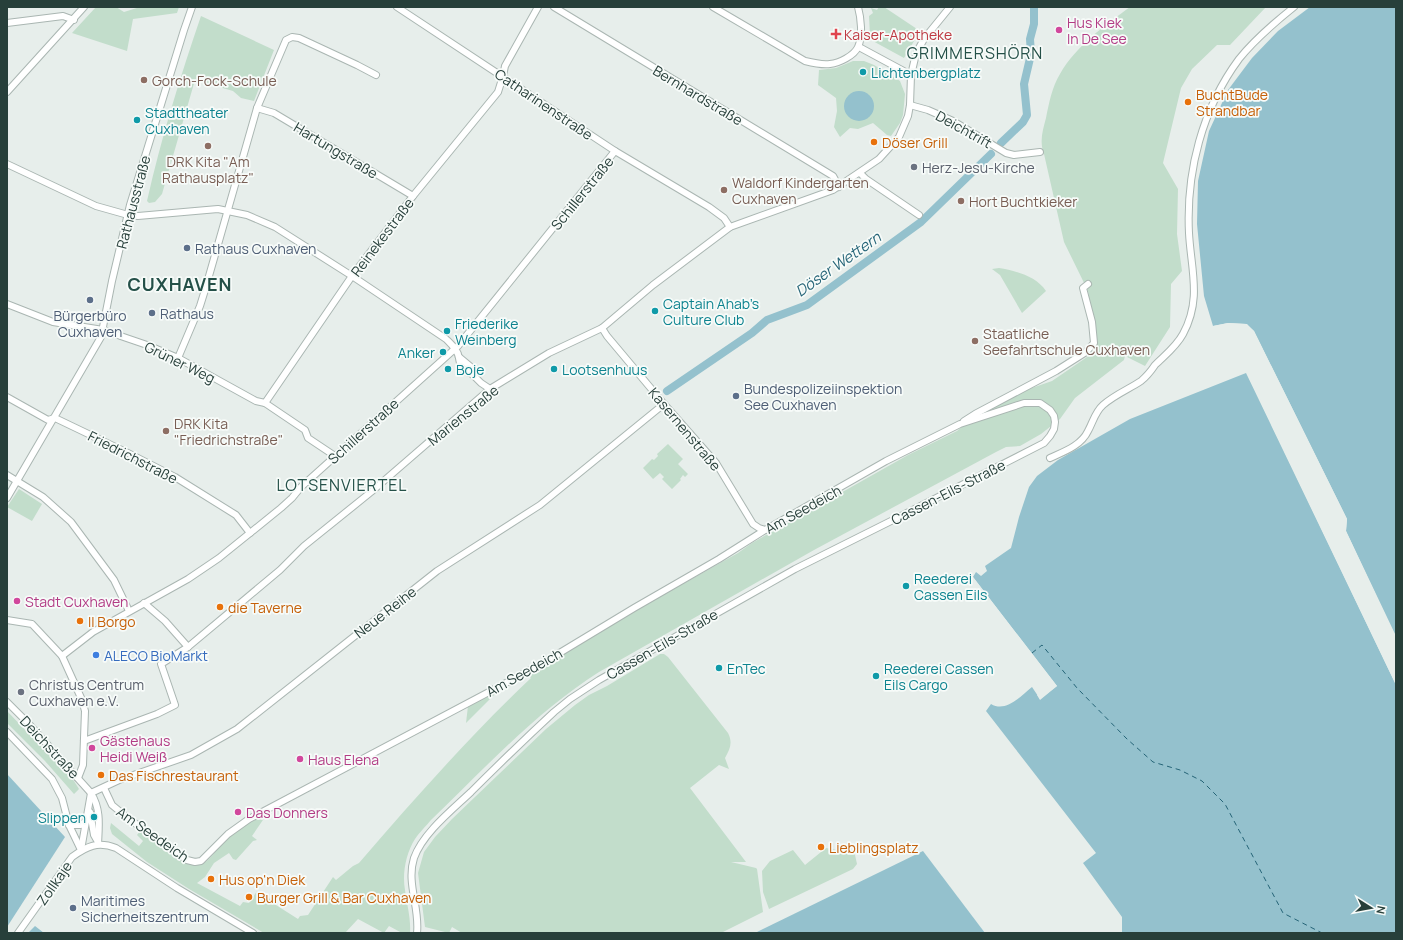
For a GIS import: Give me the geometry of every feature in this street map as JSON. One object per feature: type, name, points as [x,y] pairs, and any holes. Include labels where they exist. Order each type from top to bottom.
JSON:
[{"type":"street","points":[[7,92],[74,20],[84,7]]},
{"type":"street","name":"Rathausstraße","points":[[7,498],[102,336],[102,330],[128,214],[192,7]]},
{"type":"street","name":"Catharinenstraße","points":[[397,7],[615,151],[709,207],[724,218],[730,227]]},
{"type":"street","name":"Reinekestraße","points":[[265,403],[352,276],[413,196],[498,92],[505,66],[538,7]]},
{"type":"street","name":"Bernhardstraße","points":[[554,7],[833,176],[839,187]]},
{"type":"street","points":[[713,7],[805,61],[819,64],[839,62],[854,53],[858,47],[860,38],[861,21],[858,7]]},
{"type":"street","name":"Marienstraße","points":[[84,741],[157,714],[175,705],[160,664],[188,647],[280,570],[304,546],[371,492],[490,389],[548,352],[602,328],[652,286],[730,227],[759,215],[839,187],[879,159],[899,137],[908,116],[911,76],[915,58],[924,39],[950,7]]},
{"type":"street","points":[[1050,458],[1070,449],[1080,441],[1088,432],[1096,413],[1103,404],[1146,377],[1173,348],[1183,334],[1195,300],[1190,239],[1189,201],[1192,170],[1202,134],[1215,101],[1239,60],[1253,43],[1294,7]]},
{"type":"street","points":[[7,23],[63,16],[74,20]]},
{"type":"street","points":[[178,358],[200,306],[212,269],[257,108],[286,40],[292,37],[306,42],[376,74]]},
{"type":"street","points":[[858,47],[911,76]]},
{"type":"street","name":"Deichtrift","points":[[910,105],[928,110],[953,121],[1006,153],[1014,155],[1040,152]]},
{"type":"street","name":"Hartungstraße","points":[[257,108],[274,113],[413,196]]},
{"type":"street","name":"Schillerstraße","points":[[62,656],[94,632],[144,602],[188,579],[219,558],[281,508],[301,487],[455,349],[615,151]]},
{"type":"street","points":[[7,164],[96,206],[128,214],[138,216],[218,209],[247,214],[274,227],[352,276],[446,339],[455,349],[459,357],[459,365],[465,372],[472,374],[490,389]]},
{"type":"street","points":[[860,173],[866,179],[919,215]]},
{"type":"street","name":"Am Seedeich","points":[[104,788],[112,805],[129,819],[187,860],[195,862],[201,861],[228,834],[249,819],[538,666],[766,530],[886,462],[960,424],[975,414],[1056,371],[1086,352],[1094,343],[1092,322],[1083,288],[1088,284]]},
{"type":"street","name":"Grüner Weg","points":[[7,304],[52,322],[102,330],[147,345],[178,358],[256,401],[265,403],[305,430],[308,438],[335,456]]},
{"type":"street","name":"Kasernenstraße","points":[[602,328],[664,404],[716,463],[753,524],[766,530]]},
{"type":"street","name":"Friedrichstraße","points":[[7,397],[48,420],[55,418],[128,452],[181,481],[236,515],[250,533]]},
{"type":"street","name":"Am Seedeich","points":[[960,424],[1024,403],[1040,403],[1050,410],[1054,416],[1054,429],[1044,443],[1022,454]]},
{"type":"street","name":"Neue Reihe","points":[[91,793],[119,780],[190,755],[237,730],[438,571],[540,505],[664,404]]},
{"type":"street","name":"Cassen-Eils-Straße","points":[[417,933],[418,920],[411,882],[412,871],[414,858],[428,834],[554,712],[570,699],[599,680],[795,569],[1022,454]]},
{"type":"street","points":[[7,475],[44,497],[71,522],[114,580],[129,611]]},
{"type":"street","points":[[144,602],[165,621],[188,647]]},
{"type":"street","points":[[7,620],[32,624],[62,656],[82,700],[85,711],[83,765],[78,778]]},
{"type":"street","name":"Deichstraße","points":[[7,702],[91,793],[96,802],[99,817],[98,844]]},
{"type":"street","points":[[7,732],[52,779],[62,798],[69,825],[81,850]]},
{"type":"street","points":[[81,850],[91,793]]},
{"type":"street","points":[[89,809],[94,835],[98,844],[107,844],[116,848],[177,888],[253,933]]},
{"type":"street","points":[[69,825],[81,824],[86,821]]},
{"type":"street","name":"Zollkaje","points":[[18,933],[72,857],[81,850],[98,844]]},
{"type":"green space","points":[[96,7],[116,7],[124,12],[140,7],[179,7],[177,13],[133,19],[127,51],[72,33]]},
{"type":"green space","points":[[879,7],[884,7],[920,31],[904,58],[871,40],[869,16],[873,13],[871,8],[877,10]]},
{"type":"green space","points":[[1130,7],[1266,7],[1230,45],[1217,45],[1192,69],[1181,88],[1163,163],[1178,189],[1177,234],[1182,271],[1171,284],[1170,327],[1145,366],[1125,356],[1124,360],[1075,398],[1060,419],[1041,434],[1020,446],[1006,447],[996,452],[814,550],[599,672],[576,688],[511,742],[431,820],[415,839],[409,851],[404,871],[404,884],[410,933],[402,933],[389,926],[384,933],[358,919],[345,933],[264,933],[189,889],[147,862],[112,834],[110,828],[111,823],[139,846],[143,841],[137,835],[141,830],[191,864],[198,865],[207,861],[215,851],[237,830],[250,822],[265,817],[252,836],[257,840],[253,841],[236,860],[233,859],[229,853],[214,863],[205,877],[197,883],[240,906],[243,902],[249,903],[257,891],[267,896],[276,905],[298,919],[300,916],[308,915],[333,877],[336,880],[359,863],[443,768],[486,722],[531,678],[528,675],[649,603],[738,553],[752,543],[908,455],[957,431],[978,413],[1026,390],[1052,381],[1090,355],[1094,351],[1096,345],[1088,291],[1064,242],[1042,145],[1042,136],[1053,90],[1057,79],[1067,64],[1074,54],[1091,37]]},
{"type":"green space","points":[[201,16],[274,50],[254,101],[241,98],[233,91],[195,80],[162,194],[155,202],[149,203],[147,201],[152,178],[165,131],[178,85]]},
{"type":"green space","name":"Lichtenbergplatz","points":[[853,61],[864,61],[874,65],[900,81],[905,94],[903,115],[900,123],[891,136],[887,135],[873,123],[858,129],[850,128],[840,137],[834,127],[837,111],[836,98],[818,85],[819,70],[836,68]]},
{"type":"green space","points":[[999,268],[1025,275],[1037,282],[1046,291],[1022,313],[1000,275],[992,269]]},
{"type":"green space","points":[[668,444],[683,459],[678,464],[688,474],[685,477],[683,475],[680,479],[681,480],[672,489],[662,479],[664,477],[660,473],[653,479],[643,468],[652,459],[654,460],[658,456],[657,454]]},
{"type":"green space","points":[[19,489],[42,504],[32,521],[7,507]]},
{"type":"green space","points":[[660,654],[664,654],[668,657],[730,737],[730,746],[725,758],[729,769],[719,765],[690,788],[746,862],[731,862],[757,869],[763,912],[721,933],[462,933],[452,927],[449,933],[425,927],[418,873],[424,852],[435,837],[546,729],[575,705],[589,695],[607,686]]},
{"type":"green space","points":[[497,692],[466,723],[468,706]]},
{"type":"green space","points":[[7,711],[74,781],[79,789],[74,794],[45,761],[7,723]]},
{"type":"green space","points":[[826,848],[853,853],[857,864],[853,869],[769,909],[763,892],[762,871],[770,861],[793,850],[805,865]]},
{"type":"water","points":[[1310,7],[1396,7],[1396,636],[1346,531],[1347,519],[1254,331],[1246,324],[1228,323],[1213,326],[1204,296],[1197,224],[1198,181],[1209,131],[1228,90],[1252,58],[1278,31]]},
{"type":"water","points":[[859,91],[869,96],[874,106],[869,116],[859,121],[849,116],[844,106],[849,96]]},
{"type":"water","points":[[1246,373],[1396,685],[1396,933],[1122,933],[1122,917],[1083,863],[1096,853],[986,711],[991,704],[997,706],[1008,705],[1032,687],[1040,699],[1057,686],[973,577],[976,572],[981,576],[987,571],[985,566],[1011,548],[1029,487],[1037,476],[1058,460],[1130,419]]},
{"type":"water","points":[[7,774],[65,837],[7,927]]},
{"type":"water","points":[[923,851],[985,933],[755,933]]},
{"type":"water","points":[[35,926],[44,933],[28,933]]},
{"type":"pier","points":[[1228,323],[1247,324],[1254,331],[1347,519],[1346,531],[1396,638],[1394,637],[1344,531],[1345,519],[1252,333],[1246,326],[1228,325],[1213,328],[1213,326]]},
{"type":"pier","points":[[1246,371],[1396,681],[1396,685]]},
{"type":"pier","points":[[971,577],[973,577],[1057,686],[1040,700],[1037,695],[1040,693],[1041,697],[1054,686]]},
{"type":"waterway","name":"Döser Wettern","points":[[1001,143],[1023,122],[1027,115],[1024,84],[1031,54],[1030,39],[1034,24],[1034,7]]},
{"type":"waterway","name":"Döser Wettern","points":[[667,391],[752,333],[767,320],[807,305],[921,222],[991,154]]},
{"type":"ferry route","points":[[1032,653],[1042,645],[1077,688],[1127,739],[1153,762],[1180,770],[1202,781],[1225,804],[1283,913],[1322,933]]},
{"type":"place","name":"Hus Kiek In De See","points":[[1059,30]]},
{"type":"place","name":"Kaiser-Apotheke","points":[[836,34]]},
{"type":"place","name":"Lichtenbergplatz","points":[[863,72]]},
{"type":"place","name":"Gorch-Fock-Schule","points":[[144,80]]},
{"type":"place","name":"BuchtBude Strandbar","points":[[1188,102]]},
{"type":"place","name":"Stadttheater Cuxhaven","points":[[137,120]]},
{"type":"place","name":"Döser Grill","points":[[874,142]]},
{"type":"place","name":"DRK Kita \"Am Rathausplatz\"","points":[[208,146]]},
{"type":"place","name":"Herz-Jesu-Kirche","points":[[914,167]]},
{"type":"place","name":"Waldorf Kindergarten Cuxhaven","points":[[724,190]]},
{"type":"place","name":"Hort Buchtkieker","points":[[961,201]]},
{"type":"place","name":"Rathaus Cuxhaven","points":[[187,248]]},
{"type":"place","name":"Bürgerbüro Cuxhaven","points":[[90,300]]},
{"type":"place","name":"Captain Ahab’s Culture Club","points":[[655,311]]},
{"type":"place","name":"Rathaus","points":[[152,313]]},
{"type":"place","name":"Friederike Weinberg","points":[[447,331]]},
{"type":"place","name":"Staatliche Seefahrtschule Cuxhaven","points":[[975,341]]},
{"type":"place","name":"Anker","points":[[443,352]]},
{"type":"place","name":"Boje","points":[[448,369]]},
{"type":"place","name":"Lootsenhuus","points":[[554,369]]},
{"type":"place","name":"Bundespolizeiinspektion See Cuxhaven","points":[[736,396]]},
{"type":"place","name":"DRK Kita \"Friedrichstraße\"","points":[[166,431]]},
{"type":"place","name":"Reederei Cassen Eils","points":[[906,586]]},
{"type":"place","name":"Stadt Cuxhaven","points":[[17,601]]},
{"type":"place","name":"die Taverne","points":[[220,607]]},
{"type":"place","name":"Il Borgo","points":[[80,621]]},
{"type":"place","name":"ALECO BioMarkt","points":[[96,655]]},
{"type":"place","name":"EnTec","points":[[719,668]]},
{"type":"place","name":"Reederei Cassen Eils Cargo","points":[[876,676]]},
{"type":"place","name":"Christus Centrum Cuxhaven e.V.","points":[[21,692]]},
{"type":"place","name":"Gästehaus Heidi Weiß","points":[[92,748]]},
{"type":"place","name":"Haus Elena","points":[[300,759]]},
{"type":"place","name":"Das Fischrestaurant","points":[[101,775]]},
{"type":"place","name":"Das Donners","points":[[238,812]]},
{"type":"place","name":"Slippen","points":[[94,817]]},
{"type":"place","name":"Lieblingsplatz","points":[[821,847]]},
{"type":"place","name":"Hus op'n Diek","points":[[211,879]]},
{"type":"place","name":"Burger Grill & Bar Cuxhaven","points":[[249,897]]},
{"type":"place","name":"Maritimes Sicherheitszentrum","points":[[73,908]]},
{"type":"district","name":"GRIMMERSHÖRN","points":[[975,53]]},
{"type":"district","name":"CUXHAVEN","points":[[180,284]]},
{"type":"district","name":"LOTSENVIERTEL","points":[[342,485]]}]
